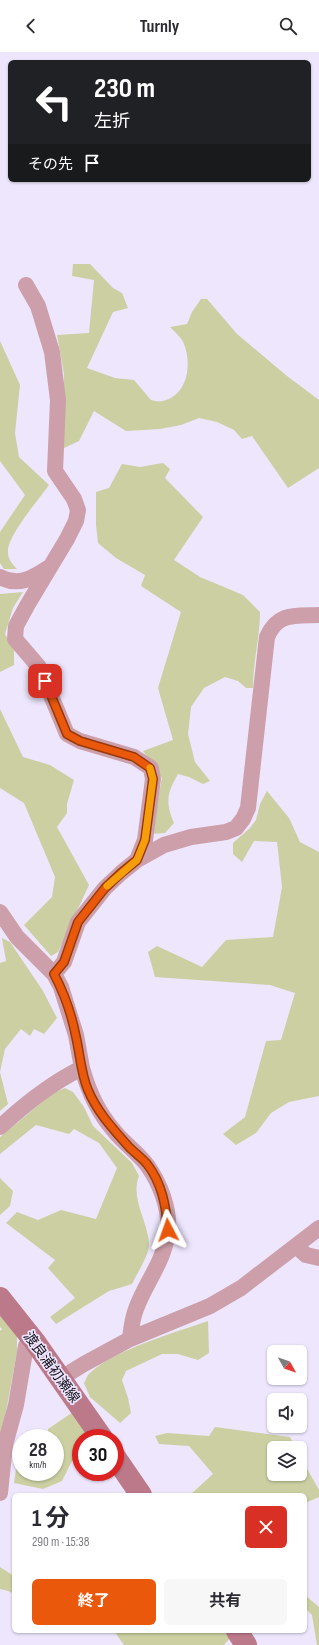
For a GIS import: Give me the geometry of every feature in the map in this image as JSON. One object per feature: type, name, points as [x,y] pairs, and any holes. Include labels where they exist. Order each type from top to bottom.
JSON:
[{"type":"main road","name":"渡良浦初瀬線","points":[[0,1298],[62,1378],[96,1429]]},
{"type":"main road","points":[[124,1471],[140,1493]]},
{"type":"main road","points":[[237,1633],[246,1645]]},
{"type":"street","points":[[26,285],[38,306],[52,352],[58,400],[54,471],[74,499],[78,510],[76,521],[16,626],[15,639],[39,667],[67,734],[80,741],[134,757],[150,768],[153,779],[145,840],[137,860]]},
{"type":"street","points":[[0,577],[23,582],[34,578],[52,565]]},
{"type":"street","points":[[54,974],[64,962],[78,922],[105,888],[121,873],[137,860],[164,845],[191,837],[226,832],[236,828],[243,819],[248,808],[267,637],[272,626],[281,619],[292,616],[319,615]]},
{"type":"street","points":[[0,912],[17,937],[54,974],[61,987],[76,1035],[88,1090],[98,1108],[115,1132],[147,1164],[157,1182],[166,1208],[168,1230],[164,1251],[136,1310],[130,1339]]},
{"type":"street","points":[[0,1127],[61,1078],[82,1068]]},
{"type":"street","points":[[62,1378],[130,1339],[210,1306],[241,1288],[319,1228]]},
{"type":"street","points":[[296,1246],[306,1255],[319,1258]]},
{"type":"street","points":[[0,1493],[5,1445],[16,1405],[26,1346],[35,1342]]},
{"type":"green space","points":[[73,264],[90,264],[113,288],[122,293],[128,308],[113,312],[87,368],[115,378],[134,380],[151,400],[162,401],[171,398],[183,386],[186,378],[188,360],[183,342],[170,327],[187,324],[192,312],[201,299],[207,299],[237,334],[287,376],[319,400],[319,468],[288,488],[252,436],[242,439],[234,430],[217,422],[199,418],[181,425],[160,429],[126,431],[94,411],[79,441],[64,448],[64,374],[57,335],[89,333],[94,280],[72,276]]},
{"type":"green space","points":[[0,341],[20,385],[15,433],[19,457],[49,485],[13,535],[8,550],[8,556],[17,569],[4,569],[0,563],[0,532],[25,495],[0,461]]},
{"type":"green space","points":[[163,463],[170,469],[165,478],[203,517],[174,560],[200,577],[243,595],[260,612],[260,621],[253,688],[246,688],[238,681],[225,677],[204,688],[191,707],[188,734],[195,762],[210,781],[203,784],[189,777],[178,774],[171,787],[168,798],[169,810],[174,823],[165,833],[151,834],[162,778],[143,751],[173,740],[158,688],[181,612],[141,586],[145,575],[116,558],[98,543],[96,525],[96,492],[109,488],[122,464],[140,467]]},
{"type":"green space","points":[[23,592],[13,608],[5,634],[14,650],[14,665],[0,672],[0,594]]},
{"type":"green space","points":[[0,709],[23,757],[50,765],[74,780],[67,804],[67,813],[57,827],[89,885],[58,952],[51,956],[24,925],[52,897],[55,877],[24,803],[0,788]]},
{"type":"green space","points":[[267,791],[289,818],[300,842],[319,852],[319,1096],[289,1102],[271,1113],[256,1133],[236,1145],[223,1134],[245,1117],[266,1041],[281,1040],[295,993],[270,985],[155,977],[148,952],[157,946],[202,967],[226,940],[273,937],[282,887],[277,842],[254,841],[242,862],[233,854],[233,843],[250,828],[256,820],[260,804]]},
{"type":"green space","points":[[2,938],[10,942],[43,991],[57,1018],[44,1034],[34,1029],[30,1036],[21,1029],[5,1049],[0,1072],[0,963],[6,961]]},
{"type":"green space","points":[[0,1072],[8,1104],[0,1111]]},
{"type":"green space","points":[[65,1088],[73,1092],[84,1107],[93,1126],[132,1163],[139,1176],[137,1185],[138,1202],[148,1235],[149,1248],[132,1284],[109,1291],[56,1324],[50,1317],[75,1298],[48,1268],[55,1260],[6,1223],[17,1212],[38,1220],[61,1210],[96,1219],[117,1168],[99,1143],[74,1129],[69,1134],[36,1125],[0,1154],[0,1137],[53,1093]]},
{"type":"green space","points":[[0,1178],[13,1191],[10,1206],[0,1215]]},
{"type":"green space","points":[[0,1309],[17,1336],[17,1352],[0,1444],[0,1331],[2,1329],[0,1327]]},
{"type":"green space","points":[[208,1321],[209,1353],[198,1360],[178,1354],[162,1354],[126,1371],[122,1380],[131,1413],[120,1423],[90,1397],[84,1383],[87,1376],[101,1364],[146,1342]]},
{"type":"green space","points":[[73,1412],[85,1429],[72,1429],[72,1461],[64,1477],[64,1429],[48,1429]]},
{"type":"green space","points":[[215,1427],[290,1437],[292,1441],[267,1441],[267,1481],[307,1481],[307,1469],[319,1490],[319,1497],[307,1502],[307,1493],[192,1493],[213,1474],[189,1446],[159,1444],[155,1436],[167,1433],[209,1436]]},
{"type":"green space","points":[[14,1481],[62,1481],[43,1489],[14,1483]]},
{"type":"green space","points":[[0,1567],[12,1575],[12,1593],[0,1589]]},
{"type":"green space","points":[[307,1597],[319,1607],[319,1645],[317,1645],[312,1615],[307,1610]]},
{"type":"green space","points":[[115,1633],[227,1633],[230,1638],[224,1645],[124,1645]]},
{"type":"slow traffic","points":[[107,886],[137,860],[145,840],[153,779],[150,768]]},
{"type":"route","points":[[45,681],[67,734],[80,741],[134,757],[144,762],[150,768],[153,779],[145,840],[137,860],[105,888],[78,922],[64,962],[54,974],[61,987],[76,1035],[88,1090],[98,1108],[115,1132],[147,1164],[157,1182],[166,1208],[168,1230]]}]
